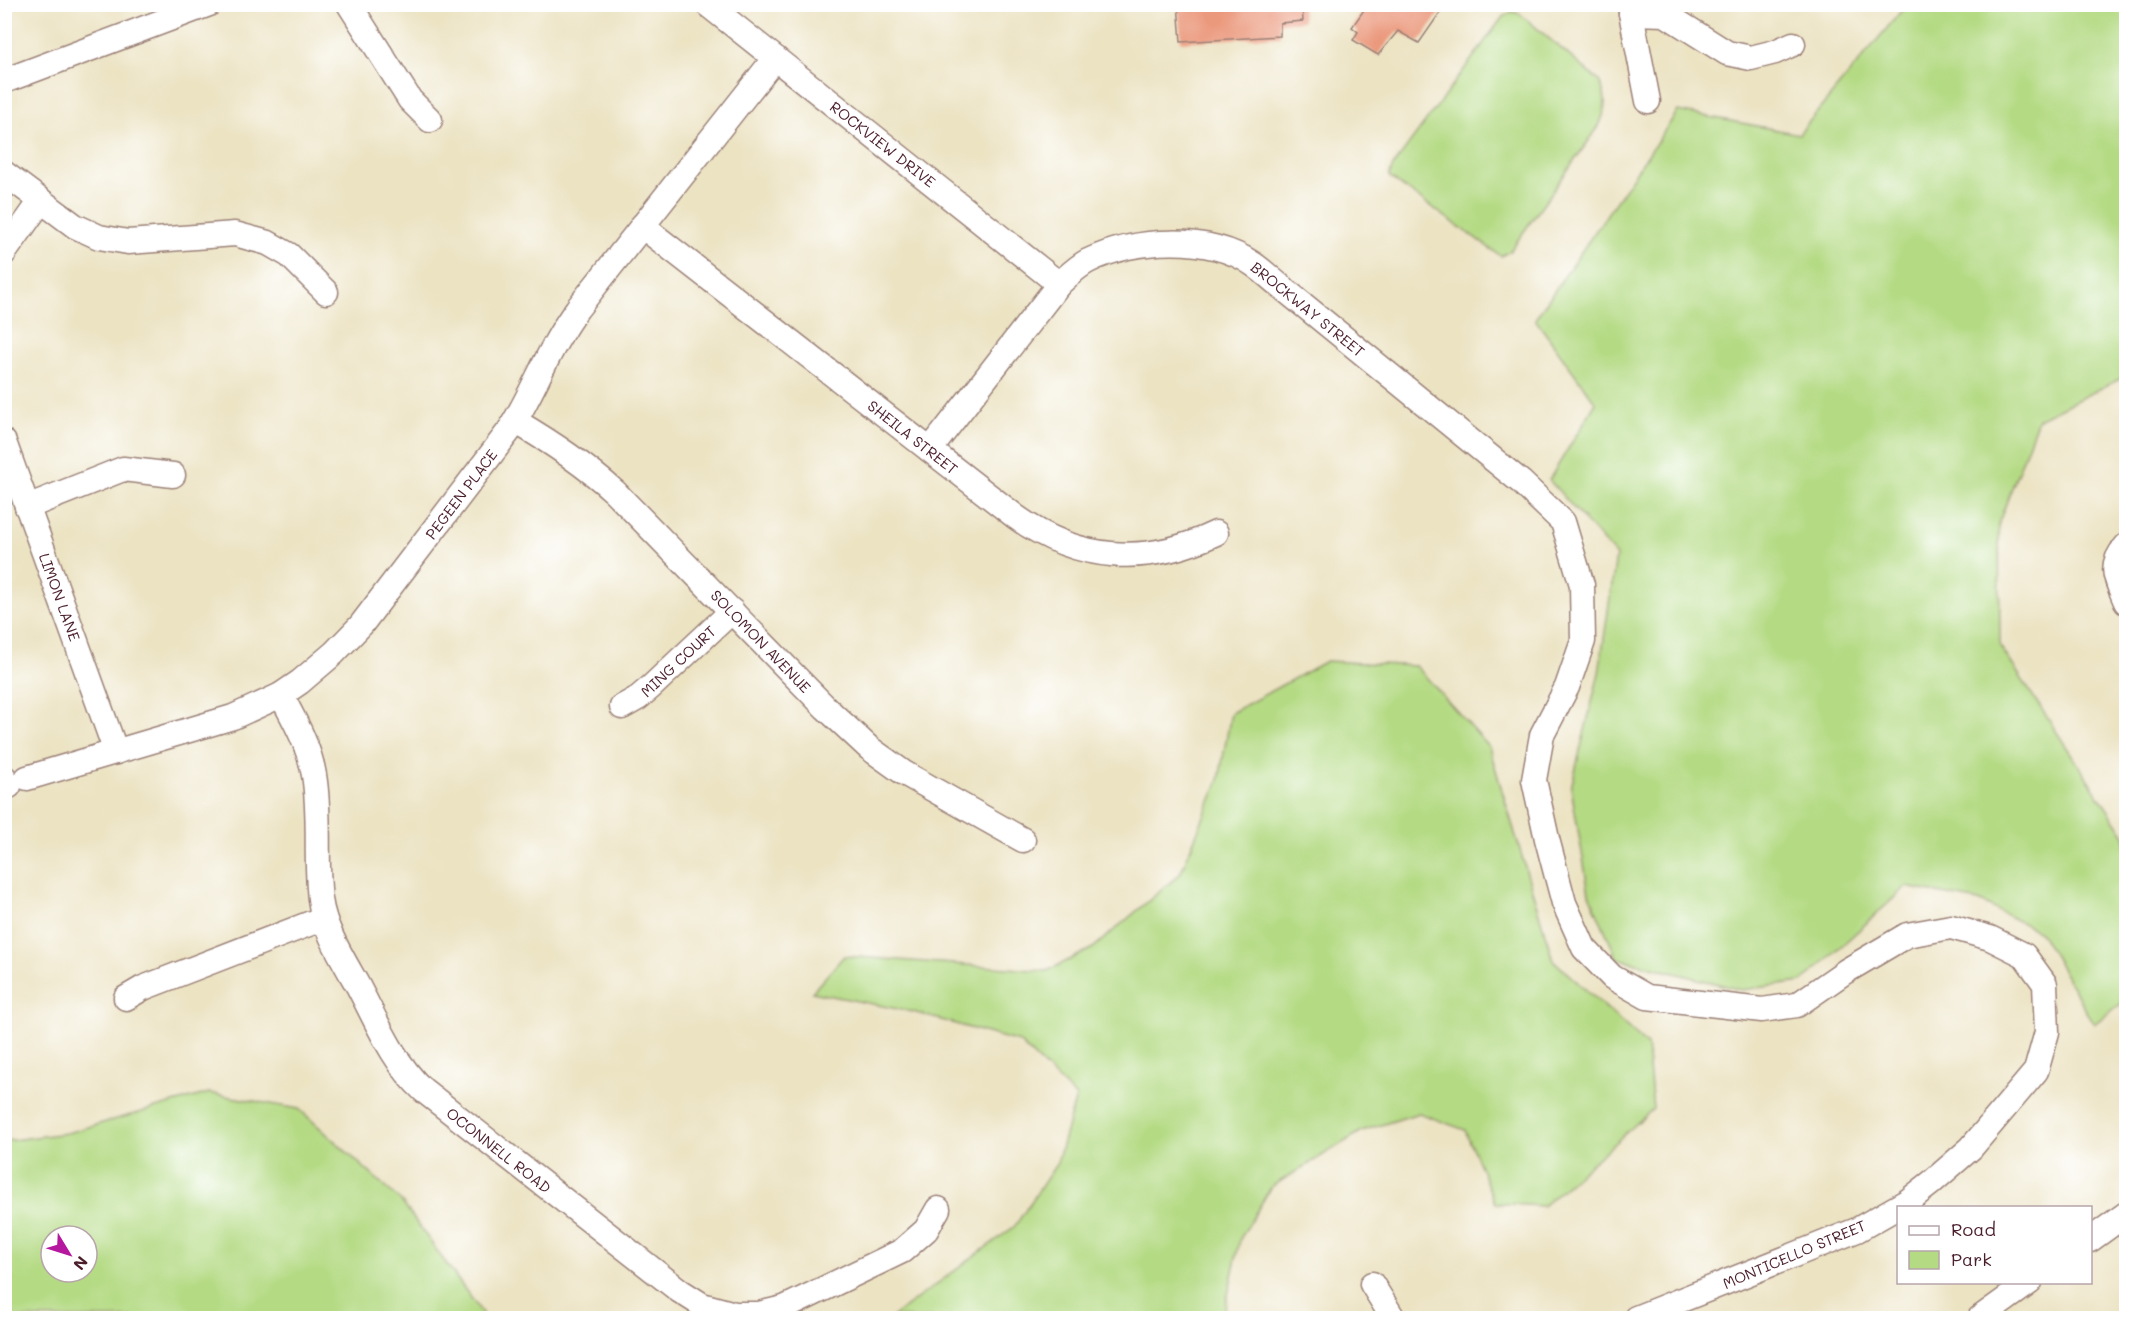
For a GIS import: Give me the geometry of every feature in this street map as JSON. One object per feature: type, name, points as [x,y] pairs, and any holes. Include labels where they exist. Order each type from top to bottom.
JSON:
[{"type":"street","points":[[4,81],[209,4]]},
{"type":"street","points":[[349,4],[410,100],[430,120]]},
{"type":"street","name":"ROCKVIEW DRIVE","points":[[707,4],[1059,284]]},
{"type":"street","points":[[1648,101],[1625,9],[1665,14],[1726,53],[1751,58],[1775,52],[1793,44]]},
{"type":"street","name":"PEGEEN PLACE","points":[[13,780],[233,717],[281,695],[320,666],[361,625],[515,422],[560,334],[775,58]]},
{"type":"street","points":[[4,173],[75,226],[93,235],[113,241],[142,242],[235,234],[268,243],[289,255],[326,292]]},
{"type":"street","points":[[4,253],[41,201]]},
{"type":"street","name":"SHEILA STREET","points":[[642,226],[1026,525],[1052,540],[1078,549],[1104,554],[1137,554],[1186,545],[1216,533]]},
{"type":"street","name":"BROCKWAY STREET","points":[[930,450],[1059,284],[1085,262],[1112,251],[1140,244],[1160,243],[1188,244],[1217,249],[1252,263],[1521,482],[1563,522],[1582,585],[1583,641],[1567,687],[1542,735],[1534,780],[1546,839],[1564,903],[1584,948],[1612,977],[1647,997],[1762,1010],[1797,1005],[1846,971],[1907,935],[1951,927],[1990,938],[2024,955],[2045,984],[2047,1032]]},
{"type":"street","name":"SOLOMON AVENUE","points":[[515,422],[558,446],[600,478],[849,730],[886,762],[1023,840]]},
{"type":"street","name":"LIMON LANE","points":[[4,442],[116,752]]},
{"type":"street","points":[[27,507],[123,469],[172,475]]},
{"type":"street","points":[[2122,550],[2114,570],[2127,602]]},
{"type":"street","name":"MING COURT","points":[[622,706],[638,698],[651,687],[732,611]]},
{"type":"street","name":"OCONNELL ROAD","points":[[281,695],[301,734],[314,773],[319,891],[324,918],[391,1049],[406,1072],[417,1085],[680,1292],[702,1305],[722,1312],[747,1315],[784,1308],[902,1251],[926,1230],[938,1209]]},
{"type":"street","points":[[126,998],[142,988],[324,918]]},
{"type":"street","name":"MONTICELLO STREET","points":[[1900,1206],[1931,1184],[1966,1154],[2017,1096],[2036,1071],[2047,1032]]},
{"type":"street","name":"MONTICELLO STREET","points":[[1636,1318],[1830,1242],[1897,1208]]},
{"type":"street","points":[[2092,1239],[2127,1215]]},
{"type":"street","points":[[1372,1284],[1393,1318]]},
{"type":"street","points":[[1980,1318],[2027,1284]]},
{"type":"green space","points":[[1907,4],[2126,5],[2126,376],[2038,419],[1999,522],[2000,646],[2126,837],[2126,1000],[2094,1024],[2040,932],[1979,901],[1906,887],[1802,982],[1741,990],[1617,958],[1589,894],[1571,788],[1599,673],[1616,556],[1549,480],[1596,403],[1535,319],[1678,111],[1799,134]]},
{"type":"green space","points":[[1511,12],[1519,13],[1599,81],[1604,93],[1605,105],[1597,129],[1510,251],[1501,256],[1389,177],[1393,166],[1502,18]]},
{"type":"green space","points":[[1326,661],[1416,666],[1489,747],[1553,960],[1647,1045],[1653,1109],[1543,1206],[1495,1203],[1465,1130],[1419,1113],[1362,1131],[1271,1187],[1240,1239],[1223,1318],[891,1318],[1015,1226],[1057,1163],[1076,1097],[1019,1042],[913,1012],[812,992],[844,956],[1047,971],[1093,948],[1180,874],[1219,780],[1231,713]]},
{"type":"green space","points":[[209,1093],[299,1109],[401,1201],[482,1313],[483,1318],[5,1318],[5,1141],[67,1133]]},
{"type":"building","points":[[1178,4],[1302,4],[1303,21],[1280,23],[1280,36],[1181,42]]},
{"type":"building","points":[[1368,4],[1446,4],[1419,43],[1398,31],[1378,55],[1353,40],[1358,32],[1352,27]]}]
